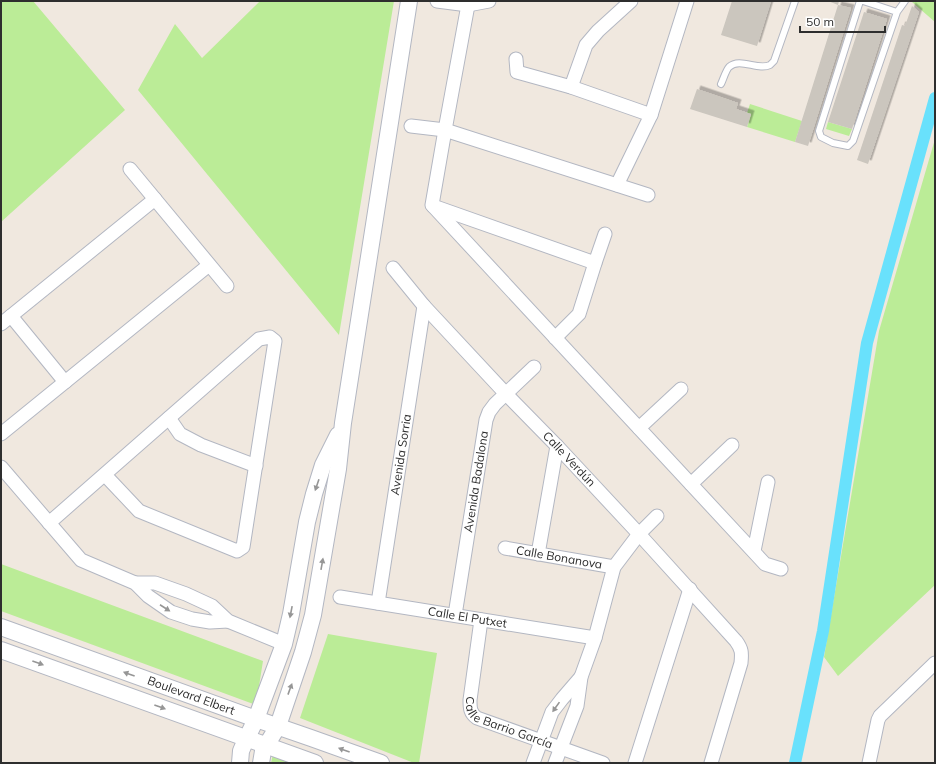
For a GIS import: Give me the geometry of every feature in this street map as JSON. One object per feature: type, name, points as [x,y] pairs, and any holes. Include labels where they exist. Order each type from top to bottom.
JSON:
[{"type":"street","points":[[261,763],[263,750],[278,726],[303,652],[313,615],[331,467],[343,423],[409,1]]},
{"type":"street","points":[[437,1],[468,3],[488,1]]},
{"type":"street","points":[[571,87],[586,45],[598,31],[631,1]]},
{"type":"street","points":[[617,185],[651,115],[687,1]]},
{"type":"street","points":[[432,205],[468,3]]},
{"type":"street","points":[[516,59],[517,72],[571,87],[651,115]]},
{"type":"street","points":[[412,126],[445,130],[648,195]]},
{"type":"street","points":[[130,169],[227,286]]},
{"type":"street","points":[[65,382],[6,320],[155,199]]},
{"type":"street","points":[[432,205],[595,263]]},
{"type":"street","points":[[432,205],[765,564],[782,569]]},
{"type":"street","points":[[555,338],[578,314],[605,234]]},
{"type":"street","points":[[1,434],[209,265]]},
{"type":"street","name":"Calle Verdún","points":[[393,268],[424,306],[639,534],[740,646],[742,653],[741,663],[711,763]]},
{"type":"street","name":"Avenida Sorria","points":[[378,603],[424,306]]},
{"type":"street","points":[[49,523],[259,338],[270,337],[275,341],[243,547],[237,552],[139,511],[105,475]]},
{"type":"street","name":"Avenida Badalona","points":[[455,615],[486,420],[489,412],[495,404],[534,367]]},
{"type":"street","points":[[639,428],[681,389]]},
{"type":"street","points":[[169,418],[180,434],[201,445],[256,466]]},
{"type":"street","points":[[691,484],[732,445]]},
{"type":"street","points":[[538,554],[557,446]]},
{"type":"street","points":[[1,467],[81,560],[135,584],[148,596],[171,612],[192,619],[210,622],[228,621]]},
{"type":"street","points":[[240,763],[241,751],[256,720],[284,644],[291,614],[307,522],[314,494],[331,467]]},
{"type":"street","points":[[754,552],[768,482]]},
{"type":"street","points":[[555,763],[577,706],[581,677],[595,638],[614,567],[639,534],[657,516]]},
{"type":"street","name":"Calle Bonanova","points":[[505,548],[614,567]]},
{"type":"street","points":[[135,584],[155,583],[186,594],[212,606],[228,621],[284,644]]},
{"type":"street","points":[[635,763],[690,589]]},
{"type":"street","name":"Calle El Putxet","points":[[340,597],[595,638]]},
{"type":"street","name":"Calle Barrio García","points":[[481,620],[470,700],[470,711],[473,715],[477,718],[603,763]]},
{"type":"street","name":"Boulevard Elbert","points":[[1,627],[256,720],[278,726],[381,763]]},
{"type":"street","name":"Boulevard Elbert","points":[[1,650],[315,763]]},
{"type":"street","points":[[869,763],[880,716],[935,663]]},
{"type":"street","points":[[533,763],[552,712],[581,677]]},
{"type":"lane","points":[[720,84],[729,67],[735,64],[743,63],[765,66],[770,65],[774,61],[795,1]]},
{"type":"lane","points":[[860,1],[818,131],[821,137],[833,143],[848,146],[853,141],[897,12],[905,1]]},
{"type":"lane","points":[[863,1],[897,12]]},
{"type":"green space","points":[[1,1],[33,1],[125,110],[1,222]]},
{"type":"green space","points":[[260,1],[394,1],[339,335],[138,90],[175,24],[202,58]]},
{"type":"green space","points":[[935,1],[935,22],[912,2]]},
{"type":"green space","points":[[750,104],[802,121],[795,142],[747,127],[751,114],[747,113]]},
{"type":"green space","points":[[828,122],[852,129],[849,136],[826,129]]},
{"type":"green space","points":[[935,139],[935,585],[838,676],[824,657],[879,331]]},
{"type":"green space","points":[[1,564],[263,661],[256,705],[1,611]]},
{"type":"green space","points":[[328,634],[437,653],[419,763],[414,763],[300,718]]},
{"type":"green space","points":[[273,754],[291,763],[271,763]]},
{"type":"building","points":[[732,1],[771,1],[757,46],[721,35]]},
{"type":"building","points":[[828,1],[839,1],[838,5]]},
{"type":"building","points":[[838,5],[851,8],[808,146],[795,142]]},
{"type":"building","points":[[912,6],[919,12],[868,164],[857,160],[902,25],[905,26]]},
{"type":"building","points":[[864,12],[887,19],[852,129],[828,122]]},
{"type":"building","points":[[697,89],[738,103],[736,109],[751,114],[747,127],[690,109]]},
{"type":"waterway","points":[[795,763],[823,631],[867,343],[935,98]]}]
